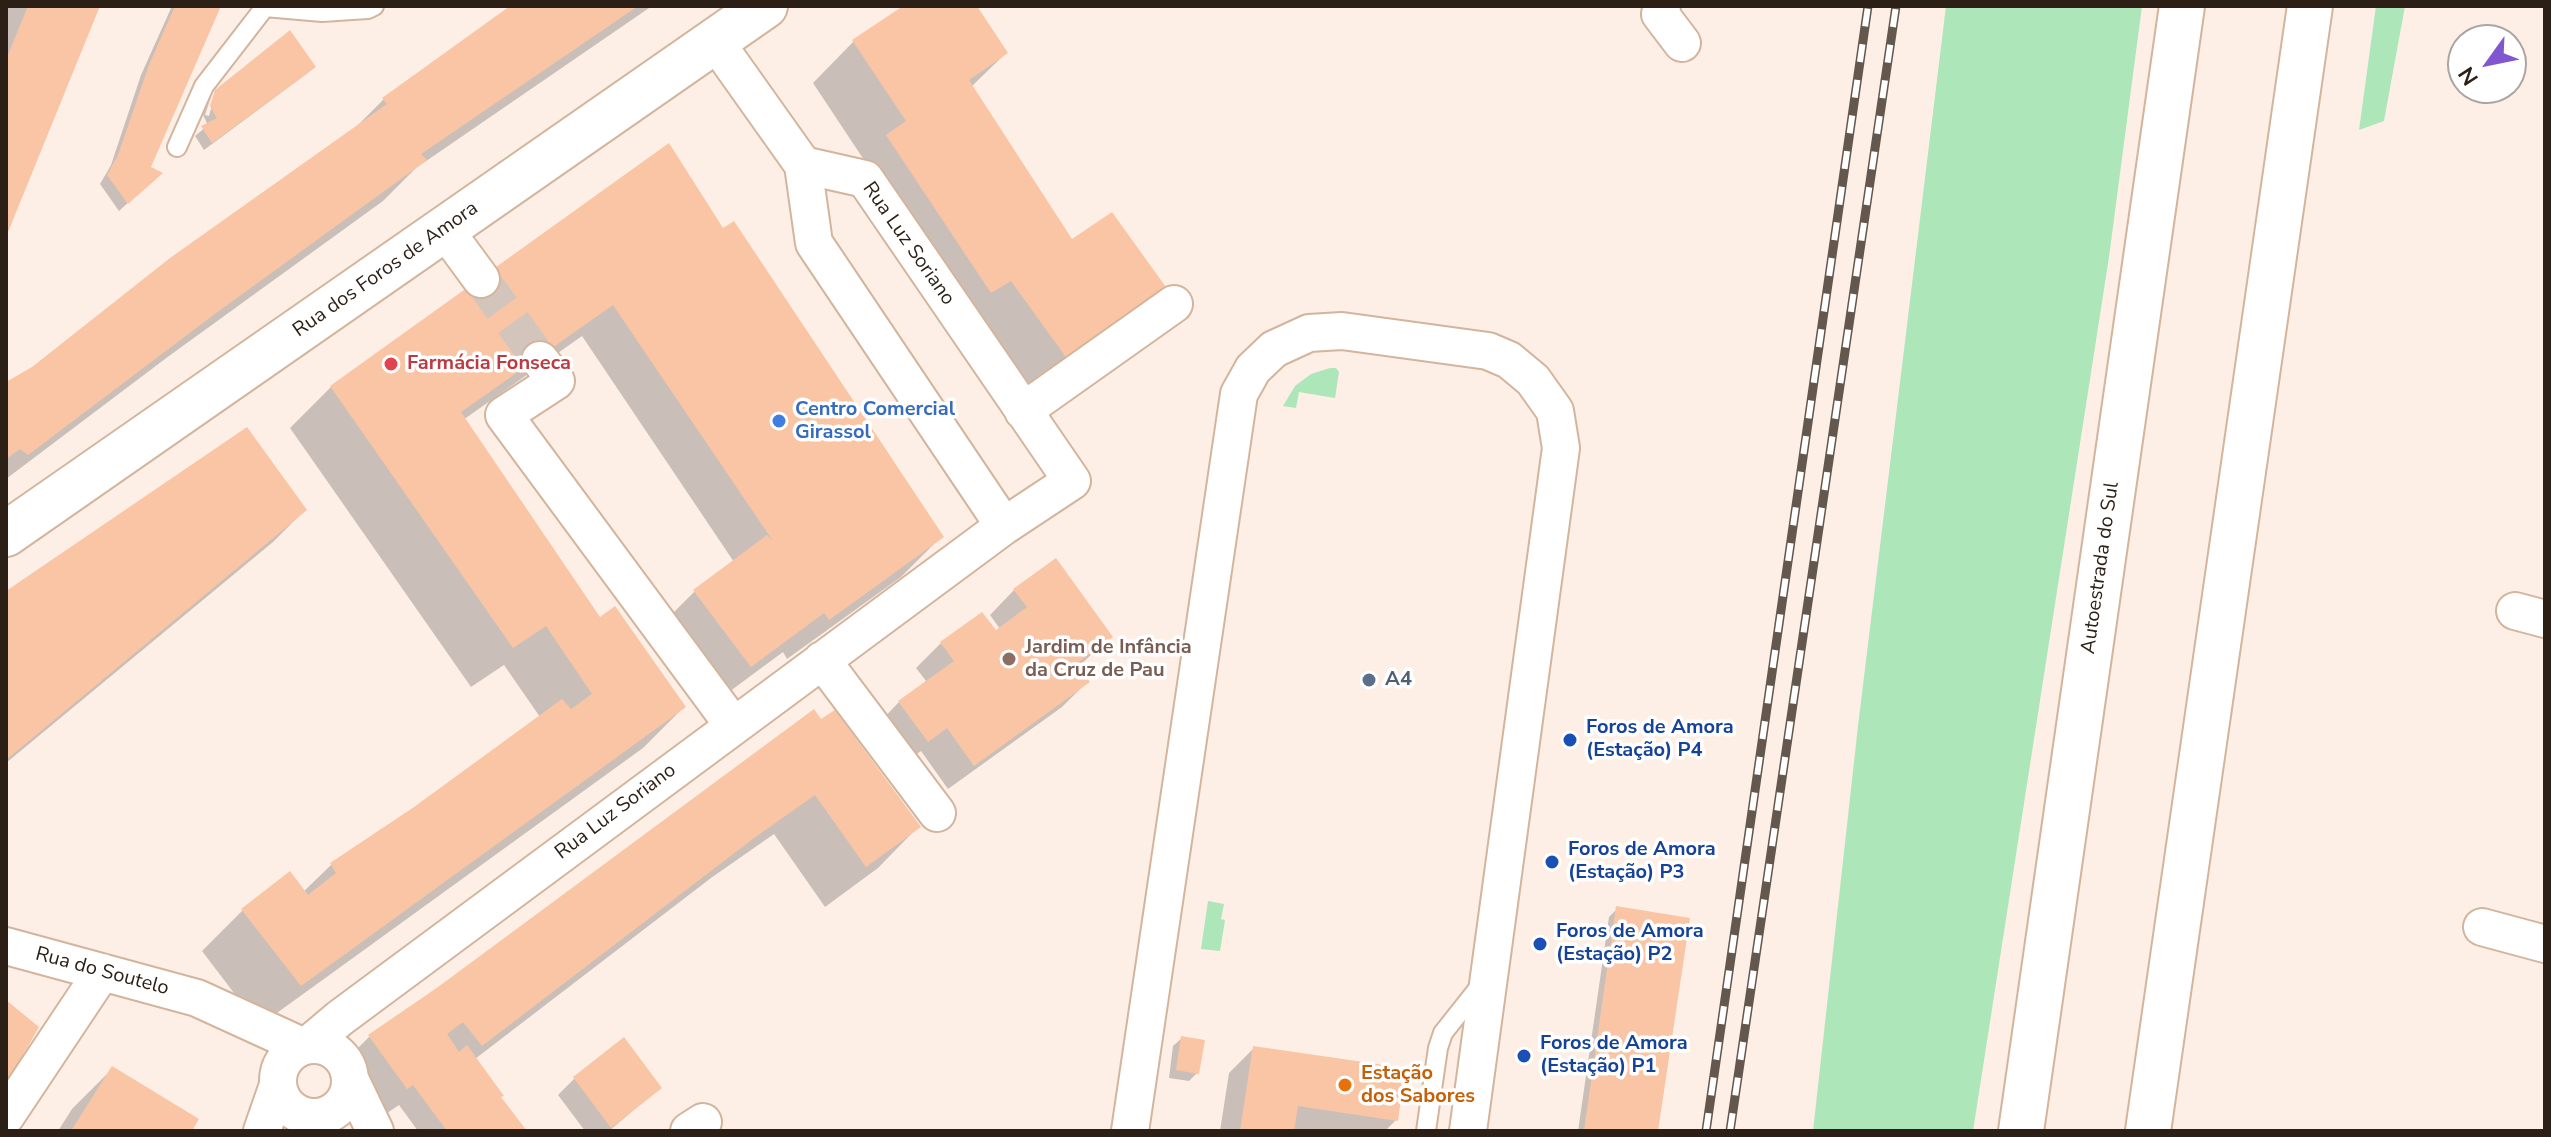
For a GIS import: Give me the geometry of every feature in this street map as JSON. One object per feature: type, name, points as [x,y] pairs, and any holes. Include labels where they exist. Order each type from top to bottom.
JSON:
[{"type":"main road","name":"Rua dos Foros de Amora","points":[[6,534],[765,6]]},
{"type":"main road","name":"Autoestrada do Sul","points":[[2021,1131],[2182,6]]},
{"type":"main road","points":[[2148,1131],[2310,6]]},
{"type":"street","points":[[1662,6],[1660,14],[1682,43]]},
{"type":"street","points":[[715,41],[803,165],[814,243],[1004,526]]},
{"type":"street","name":"Rua Luz Soriano","points":[[305,1045],[733,725],[1004,526],[1072,481],[865,179],[803,165]]},
{"type":"street","points":[[445,230],[481,279]]},
{"type":"street","points":[[1023,411],[1174,304]]},
{"type":"street","points":[[1130,1131],[1239,394],[1253,369],[1274,349],[1309,333],[1342,331],[1488,351],[1509,360],[1533,380],[1555,411],[1561,448],[1468,1131]]},
{"type":"street","points":[[540,360],[556,381],[504,415],[733,725]]},
{"type":"street","points":[[822,660],[937,813]]},
{"type":"street","points":[[2482,927],[2545,944]]},
{"type":"street","name":"Rua do Soutelo","points":[[6,946],[197,998]]},
{"type":"street","points":[[6,1116],[102,972]]},
{"type":"street","points":[[197,998],[305,1045],[319,1044],[338,1053],[345,1061],[372,1131]]},
{"type":"street","points":[[197,998],[278,1080],[286,1104],[294,1111],[313,1121],[372,1131]]},
{"type":"street","points":[[262,1131],[286,1057],[305,1045]]},
{"type":"street","points":[[313,1121],[334,1112],[343,1103],[351,1081]]},
{"type":"lane","points":[[177,147],[204,86],[265,7],[322,12],[374,6]]},
{"type":"lane","points":[[1426,1131],[1443,1033],[1489,975]]},
{"type":"green space","points":[[1946,6],[2142,6],[2109,257],[1973,1131],[1813,1131],[1858,726]]},
{"type":"green space","points":[[2376,6],[2405,6],[2384,121],[2359,130]]},
{"type":"green space","points":[[1336,368],[1339,372],[1335,398],[1299,392],[1296,408],[1283,406],[1295,386],[1311,374]]},
{"type":"green space","points":[[1208,901],[1224,904],[1220,951],[1201,949]]},
{"type":"building","points":[[28,6],[100,6],[6,237],[6,60]]},
{"type":"building","points":[[175,6],[221,6],[151,167],[163,173],[128,204],[107,175],[118,155],[149,65]]},
{"type":"building","points":[[510,6],[638,6],[421,154],[427,160],[28,455],[20,449],[6,459],[6,382],[32,367],[170,258],[387,104],[382,98]]},
{"type":"building","points":[[903,6],[977,6],[1008,53],[969,80],[1072,239],[1112,212],[1168,290],[1068,360],[1011,281],[991,293],[886,135],[906,121],[852,40]]},
{"type":"building","points":[[290,30],[316,67],[212,143],[201,126],[217,118],[210,106],[215,90]]},
{"type":"building","points":[[669,143],[723,228],[734,221],[944,537],[829,620],[824,613],[751,667],[693,590],[767,535],[773,541],[613,305],[461,412],[600,617],[615,606],[686,707],[301,986],[241,909],[290,871],[308,895],[336,873],[330,863],[414,807],[562,699],[571,709],[592,694],[546,626],[513,648],[330,386]]},
{"type":"building","points":[[247,427],[307,510],[6,760],[6,591]]},
{"type":"building","points":[[1056,558],[1113,637],[1076,664],[1090,682],[974,766],[947,728],[928,742],[898,701],[954,661],[940,642],[982,612],[996,630],[1027,607],[1013,589]]},
{"type":"building","points":[[814,709],[821,719],[835,710],[921,827],[866,867],[815,795],[482,1046],[463,1022],[447,1034],[459,1052],[467,1045],[527,1131],[447,1131],[413,1085],[407,1089],[368,1035],[438,987]]},
{"type":"building","points":[[1616,906],[1690,918],[1658,1131],[1584,1131]]},
{"type":"building","points":[[6,1000],[39,1027],[6,1085]]},
{"type":"building","points":[[1181,1036],[1205,1040],[1199,1074],[1176,1070]]},
{"type":"building","points":[[624,1037],[662,1088],[611,1128],[573,1077]]},
{"type":"building","points":[[1253,1046],[1405,1068],[1398,1121],[1298,1106],[1294,1131],[1240,1131]]},
{"type":"building","points":[[112,1066],[199,1119],[192,1131],[71,1131]]},
{"type":"tunnel","points":[[481,279],[540,360]]},
{"type":"railway","points":[[1706,1131],[1868,6]]},
{"type":"railway","points":[[1730,1131],[1896,6]]},
{"type":"place","name":"Farmácia Fonseca","points":[[391,364]]},
{"type":"place","name":"Centro Comercial Girassol","points":[[779,421]]},
{"type":"place","name":"Jardim de Infância da Cruz de Pau","points":[[1009,659]]},
{"type":"place","name":"A4","points":[[1369,680]]},
{"type":"place","name":"Foros de Amora (Estação) P4","points":[[1570,740]]},
{"type":"place","name":"Foros de Amora (Estação) P3","points":[[1552,862]]},
{"type":"place","name":"Foros de Amora (Estação) P2","points":[[1540,944]]},
{"type":"place","name":"Foros de Amora (Estação) P1","points":[[1524,1056]]},
{"type":"place","name":"Estação dos Sabores","points":[[1345,1085]]}]
